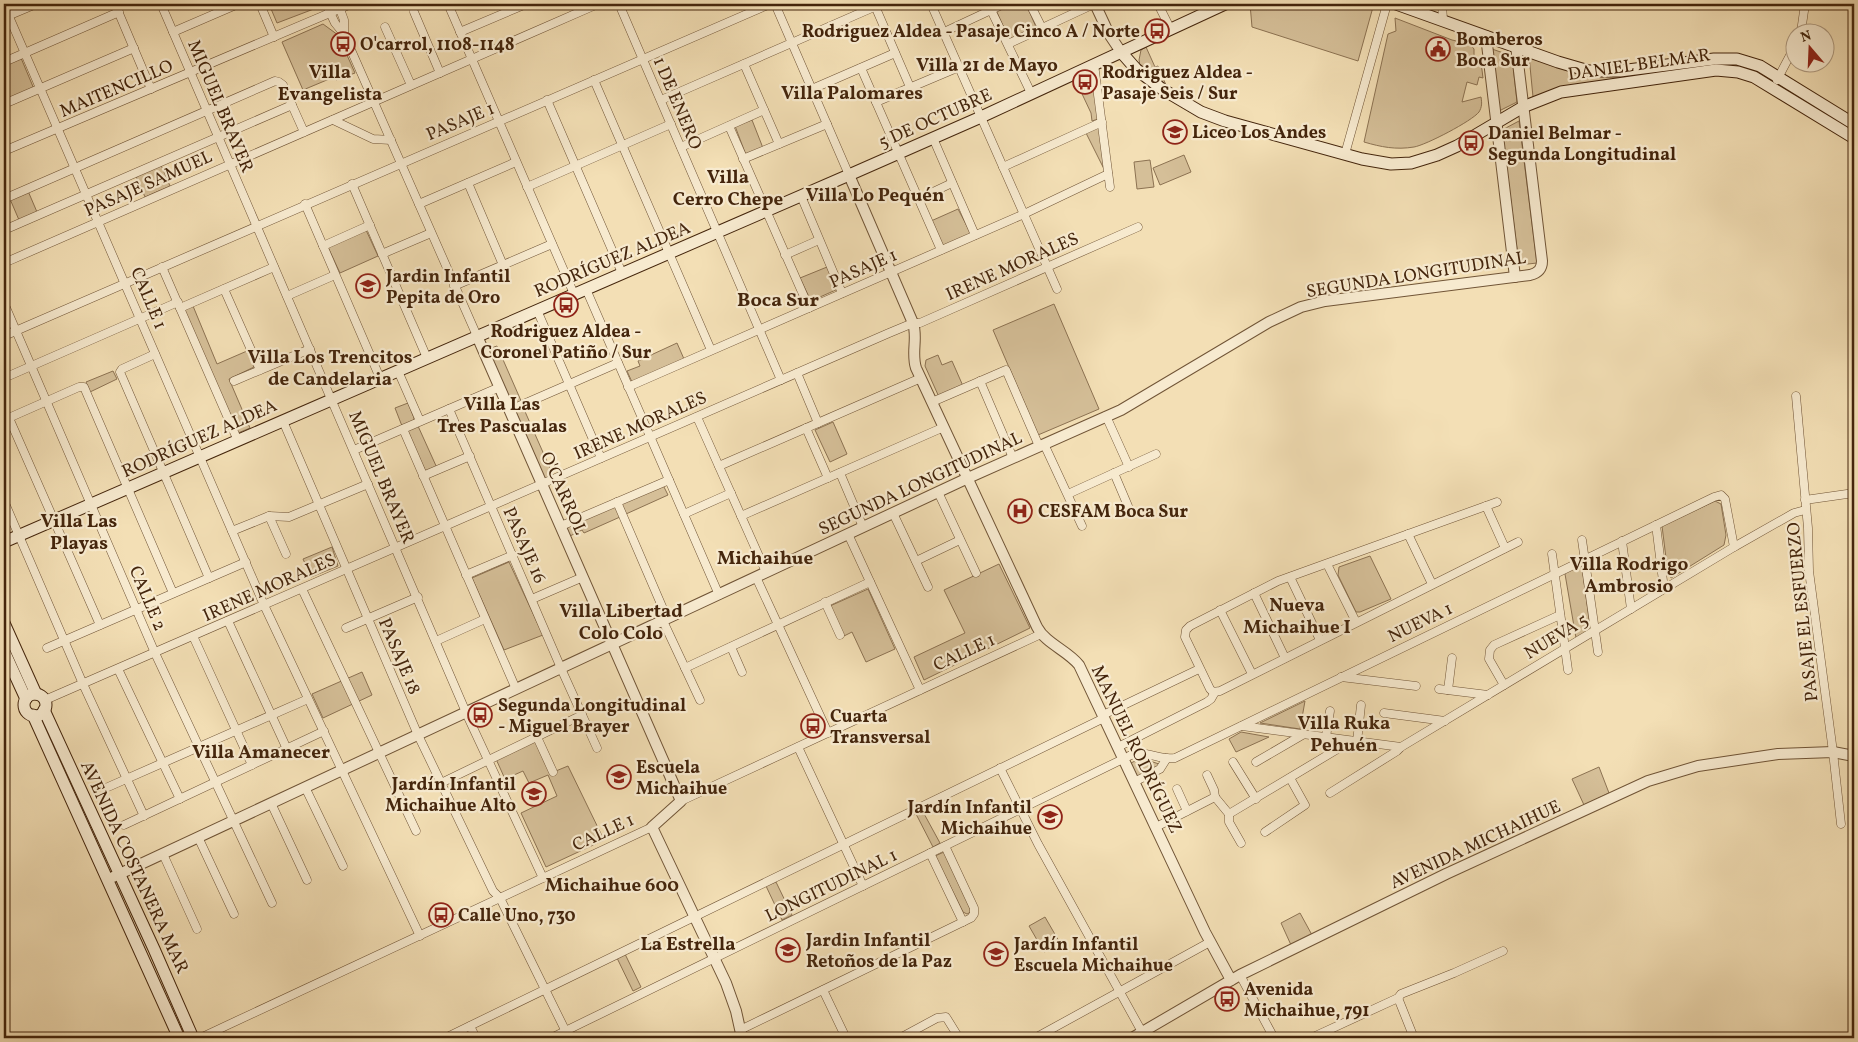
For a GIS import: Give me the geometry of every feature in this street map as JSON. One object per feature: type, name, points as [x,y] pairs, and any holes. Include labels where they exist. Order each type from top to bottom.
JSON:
[{"type":"main road","points":[[1396,4],[1516,46]]},
{"type":"main road","name":"5 DE OCTUBRE","points":[[849,175],[1121,52],[1218,5]]},
{"type":"main road","points":[[1136,69],[1136,55],[1141,42]]},
{"type":"main road","name":"DANIEL BELMAR","points":[[1516,46],[1565,64],[1589,70],[1620,71],[1730,58],[1752,63],[1854,138]]},
{"type":"main road","name":"DANIEL BELMAR","points":[[1121,52],[1136,69],[1175,98],[1207,114],[1243,126],[1380,163],[1402,164],[1419,161],[1452,149],[1523,107],[1549,96],[1571,90],[1716,70],[1731,70],[1776,82],[1854,124]]},
{"type":"main road","name":"RODRÍGUEZ ALDEA","points":[[4,542],[849,175]]},
{"type":"main road","name":"AVENIDA COSTANERA MAR","points":[[4,623],[108,879],[179,1038]]},
{"type":"main road","name":"AVENIDA COSTANERA MAR","points":[[4,651],[37,704],[120,874],[193,1038]]},
{"type":"street","points":[[6,16],[36,4]]},
{"type":"street","points":[[115,4],[151,89]]},
{"type":"street","name":"MIGUEL BRAYER","points":[[161,4],[467,712],[543,878]]},
{"type":"street","points":[[173,32],[238,4]]},
{"type":"street","points":[[260,4],[274,37]]},
{"type":"street","name":"O'CARROL","points":[[326,4],[335,23],[344,34],[374,101],[681,801]]},
{"type":"street","name":"MAITENCILLO","points":[[4,151],[330,13],[339,6],[351,4]]},
{"type":"street","points":[[448,4],[574,294]]},
{"type":"street","points":[[460,32],[526,4]]},
{"type":"street","name":"PASAJE SAMUEL","points":[[4,263],[598,4]]},
{"type":"street","name":"1 DE ENERO","points":[[619,4],[781,380]]},
{"type":"street","name":"PASAJE 1","points":[[4,336],[256,225],[770,4]]},
{"type":"street","points":[[775,4],[849,175]]},
{"type":"street","points":[[931,4],[1056,289]]},
{"type":"street","points":[[944,32],[1004,4]]},
{"type":"street","points":[[1030,4],[1042,28]]},
{"type":"street","points":[[1008,44],[1094,4]]},
{"type":"street","name":"DANIEL BELMAR","points":[[1094,4],[1109,34],[1121,52]]},
{"type":"street","points":[[1158,4],[1170,28]]},
{"type":"street","points":[[1345,154],[1386,4]]},
{"type":"street","points":[[1442,4],[1443,20]]},
{"type":"street","points":[[1802,22],[1805,4]]},
{"type":"street","name":"CALLE 1","points":[[4,5],[6,16],[25,53],[264,605],[420,936]]},
{"type":"street","points":[[661,100],[878,5],[910,88]]},
{"type":"street","name":"O'CARROL","points":[[339,6],[344,20],[344,34]]},
{"type":"street","points":[[991,10],[1031,93]]},
{"type":"street","points":[[4,62],[119,12]]},
{"type":"street","points":[[414,12],[440,72]]},
{"type":"street","points":[[385,27],[411,85]]},
{"type":"street","points":[[1486,36],[1514,277]]},
{"type":"street","points":[[1516,46],[1523,107]]},
{"type":"street","points":[[4,104],[134,48]]},
{"type":"street","points":[[812,89],[896,54]]},
{"type":"street","points":[[1776,82],[1786,63]]},
{"type":"street","points":[[744,64],[778,144]]},
{"type":"street","points":[[1094,64],[1110,187]]},
{"type":"street","points":[[876,102],[959,67]]},
{"type":"street","points":[[861,68],[941,250]]},
{"type":"street","points":[[594,80],[711,350]]},
{"type":"street","points":[[4,199],[272,82],[279,82],[283,85],[304,132]]},
{"type":"street","points":[[547,100],[622,273]]},
{"type":"street","points":[[4,230],[292,105]]},
{"type":"street","name":"SEGUNDA LONGITUDINAL","points":[[108,879],[968,478],[1106,416],[1155,391],[1269,322],[1301,307],[1339,299],[1534,274],[1539,270],[1542,261],[1523,107]]},
{"type":"street","points":[[681,147],[764,110]]},
{"type":"street","points":[[333,120],[373,139],[391,140]]},
{"type":"street","points":[[1003,167],[1102,122]]},
{"type":"street","points":[[527,187],[671,124]]},
{"type":"street","points":[[744,159],[827,124]]},
{"type":"street","points":[[729,126],[809,308]]},
{"type":"street","points":[[933,138],[975,235]]},
{"type":"street","points":[[419,204],[516,162]]},
{"type":"street","name":"PASAJE 1","points":[[628,386],[1024,214],[1108,174]]},
{"type":"street","name":"MANUEL RODRÍGUEZ","points":[[849,175],[913,323],[915,332],[914,363],[1041,634],[1071,656],[1079,665],[1118,747],[1126,758],[1134,782],[1210,942],[1236,978],[1274,1038]]},
{"type":"street","points":[[468,183],[503,265]]},
{"type":"street","points":[[918,199],[952,183]]},
{"type":"street","points":[[352,184],[427,358]]},
{"type":"street","points":[[801,196],[842,293]]},
{"type":"street","points":[[305,204],[380,378]]},
{"type":"street","points":[[322,246],[370,225]]},
{"type":"street","name":"IRENE MORALES","points":[[37,704],[797,373],[913,323],[920,323],[1138,227]]},
{"type":"street","points":[[382,254],[432,233]]},
{"type":"street","points":[[786,255],[820,240]]},
{"type":"street","points":[[454,286],[552,244]]},
{"type":"street","points":[[162,266],[238,440]]},
{"type":"street","points":[[4,378],[140,319],[274,267]]},
{"type":"street","points":[[287,296],[335,275]]},
{"type":"street","points":[[224,288],[260,370]]},
{"type":"street","points":[[586,289],[719,594]]},
{"type":"street","name":"CALLE 2","points":[[4,302],[155,653],[272,903]]},
{"type":"street","points":[[537,310],[601,458]]},
{"type":"street","points":[[234,381],[310,349]]},
{"type":"street","points":[[156,354],[120,370],[208,578]]},
{"type":"street","points":[[510,410],[618,363]]},
{"type":"street","points":[[932,402],[1006,370],[1082,526]]},
{"type":"street","points":[[398,371],[420,422]]},
{"type":"street","points":[[797,373],[818,423]]},
{"type":"street","points":[[719,466],[921,378]]},
{"type":"street","points":[[980,382],[1013,458]]},
{"type":"street","points":[[100,625],[54,520],[6,419],[46,401],[82,386],[174,593]]},
{"type":"street","points":[[354,450],[500,387]]},
{"type":"street","name":"PASAJE EL ESFUERZO","points":[[1796,396],[1806,510],[1809,571],[1841,824]]},
{"type":"street","name":"PASAJE 16","points":[[449,409],[597,748]]},
{"type":"street","points":[[1106,416],[1129,466]]},
{"type":"street","points":[[697,417],[766,572]]},
{"type":"street","name":"PASAJE 18","points":[[283,421],[418,735],[493,891],[500,898],[567,1035]]},
{"type":"street","points":[[742,516],[944,427]]},
{"type":"street","points":[[806,428],[828,478]]},
{"type":"street","points":[[403,429],[516,689]]},
{"type":"street","points":[[1068,494],[1156,454]]},
{"type":"street","points":[[423,476],[470,456]]},
{"type":"street","points":[[840,473],[863,527]]},
{"type":"street","points":[[1114,473],[1128,506]]},
{"type":"street","points":[[561,526],[669,480]]},
{"type":"street","points":[[232,531],[269,516],[288,518],[368,484]]},
{"type":"street","points":[[938,492],[976,573]]},
{"type":"street","points":[[1805,500],[1854,493]]},
{"type":"street","points":[[684,514],[731,494]]},
{"type":"street","name":"NUEVA 1","points":[[1126,758],[1138,752],[1175,758],[1714,497],[1721,495],[1725,499],[1734,547]]},
{"type":"street","points":[[4,501],[83,684],[144,816]]},
{"type":"street","points":[[617,502],[700,700]]},
{"type":"street","points":[[1215,692],[1210,689],[1185,638],[1185,632],[1190,626],[1290,577],[1497,502]]},
{"type":"street","points":[[1486,506],[1505,548]]},
{"type":"street","name":"NUEVA 5","points":[[1330,793],[1401,747],[1664,588],[1794,512],[1806,510]]},
{"type":"street","points":[[893,513],[928,587]]},
{"type":"street","points":[[269,516],[286,554]]},
{"type":"street","points":[[1656,525],[1664,588]]},
{"type":"street","points":[[848,534],[920,690]]},
{"type":"street","points":[[1408,534],[1432,584]]},
{"type":"street","points":[[916,561],[960,540]]},
{"type":"street","points":[[1582,540],[1598,652]]},
{"type":"street","points":[[1622,541],[1631,609]]},
{"type":"street","points":[[1118,747],[1207,702],[1215,692],[1518,542]]},
{"type":"street","points":[[1552,554],[1568,670]]},
{"type":"street","points":[[466,575],[513,555]]},
{"type":"street","points":[[47,648],[246,562]]},
{"type":"street","points":[[1327,564],[1356,622]]},
{"type":"street","points":[[532,599],[583,577]]},
{"type":"street","points":[[756,577],[828,733]]},
{"type":"street","points":[[1290,577],[1320,640]]},
{"type":"street","points":[[685,668],[870,582]]},
{"type":"street","points":[[302,589],[416,831]]},
{"type":"street","points":[[1254,593],[1285,658]]},
{"type":"street","points":[[346,628],[418,597]]},
{"type":"street","points":[[825,602],[840,634]]},
{"type":"street","points":[[1220,610],[1252,674]]},
{"type":"street","points":[[1504,685],[1489,659],[1490,650],[1494,645],[1560,615]]},
{"type":"street","points":[[436,641],[485,619]]},
{"type":"street","points":[[228,621],[287,749]]},
{"type":"street","name":"CALLE 1","points":[[200,1038],[652,827],[681,801],[1041,634]]},
{"type":"street","points":[[193,636],[252,765]]},
{"type":"street","points":[[730,647],[742,672]]},
{"type":"street","points":[[1448,690],[1452,658]]},
{"type":"street","points":[[118,668],[180,799]]},
{"type":"street","points":[[445,1038],[1199,669]]},
{"type":"street","points":[[1341,677],[1416,686]]},
{"type":"street","points":[[1439,689],[1488,695]]},
{"type":"street","points":[[108,787],[308,699]]},
{"type":"street","points":[[1229,814],[1354,741],[1361,706]]},
{"type":"street","points":[[1326,737],[1330,711]]},
{"type":"street","points":[[1384,713],[1445,720]]},
{"type":"street","points":[[441,783],[582,716]]},
{"type":"street","points":[[1241,725],[1401,747]]},
{"type":"street","points":[[124,825],[324,732]]},
{"type":"street","points":[[1256,762],[1304,734]]},
{"type":"street","points":[[537,737],[553,772]]},
{"type":"street","points":[[798,747],[863,886]]},
{"type":"street","name":"AVENIDA MICHAIHUE","points":[[1132,1038],[1144,1035],[1236,978],[1446,874],[1654,779],[1685,769],[1728,760],[1792,752],[1833,752],[1854,756]]},
{"type":"street","name":"LONGITUDINAL 1","points":[[551,1038],[567,1035],[714,959],[1126,758]]},
{"type":"street","points":[[1134,782],[1162,768],[1166,758]]},
{"type":"street","points":[[1234,762],[1256,799]]},
{"type":"street","points":[[1000,768],[1020,809],[1144,1035]]},
{"type":"street","points":[[1207,775],[1215,797],[1229,814],[1229,822],[1241,843]]},
{"type":"street","points":[[1265,832],[1305,806],[1305,802],[1290,778]]},
{"type":"street","points":[[305,787],[343,866]]},
{"type":"street","points":[[1177,789],[1187,810]]},
{"type":"street","points":[[1156,827],[1215,797]]},
{"type":"street","points":[[271,803],[307,880]]},
{"type":"street","points":[[652,827],[731,996],[741,1034],[823,990],[973,916],[974,908],[945,846]]},
{"type":"street","points":[[198,837],[234,914]]},
{"type":"street","points":[[930,853],[963,922]]},
{"type":"street","points":[[163,854],[197,929]]},
{"type":"street","points":[[1035,1038],[1210,942]]},
{"type":"street","points":[[1311,1038],[1398,998],[1401,994],[1503,952]]},
{"type":"street","points":[[823,990],[846,1038]]},
{"type":"street","points":[[1398,998],[1414,1038]]},
{"type":"street","points":[[900,1038],[937,1018],[946,1017],[959,1038]]},
{"type":"street","points":[[470,1026],[476,1038]]},
{"type":"shaded area","points":[[269,4],[317,4],[319,7],[277,23]]},
{"type":"shaded area","points":[[1011,4],[1026,4],[1036,27],[1009,39],[996,10]]},
{"type":"shaded area","points":[[1250,4],[1364,4],[1373,7],[1358,61],[1252,27]]},
{"type":"shaded area","points":[[1395,18],[1452,40],[1470,44],[1474,49],[1474,60],[1481,62],[1483,78],[1479,77],[1477,85],[1467,82],[1462,102],[1481,97],[1481,108],[1475,116],[1459,127],[1438,137],[1420,145],[1407,148],[1389,148],[1364,142],[1388,34],[1396,31]]},
{"type":"shaded area","points":[[323,24],[338,35],[355,73],[336,80],[334,77],[303,90],[282,42]]},
{"type":"shaded area","points":[[1146,47],[1155,67],[1158,66],[1166,85],[1140,65],[1141,50]]},
{"type":"shaded area","points":[[1492,49],[1512,56],[1517,102],[1499,111]]},
{"type":"shaded area","points":[[1529,56],[1582,72],[1723,61],[1743,64],[1771,77],[1768,80],[1754,72],[1557,89],[1533,97]]},
{"type":"shaded area","points":[[21,58],[34,89],[4,102],[4,66]]},
{"type":"shaded area","points":[[1093,75],[1098,119],[1092,121],[1091,113],[1076,81]]},
{"type":"shaded area","points":[[752,120],[763,148],[746,155],[735,126]]},
{"type":"shaded area","points":[[1519,121],[1537,263],[1519,265],[1502,130]]},
{"type":"shaded area","points":[[1099,127],[1104,169],[1086,133]]},
{"type":"shaded area","points":[[1184,155],[1191,172],[1160,185],[1153,168]]},
{"type":"shaded area","points":[[1150,160],[1154,187],[1137,189],[1134,162]]},
{"type":"shaded area","points":[[161,165],[170,186],[145,197],[136,176]]},
{"type":"shaded area","points":[[28,191],[37,212],[19,220],[10,199]]},
{"type":"shaded area","points":[[958,209],[970,232],[969,235],[943,247],[931,221]]},
{"type":"shaded area","points":[[366,230],[378,256],[340,273],[328,247]]},
{"type":"shaded area","points":[[827,267],[838,289],[811,301],[800,278]]},
{"type":"shaded area","points":[[1054,304],[1099,409],[1038,435],[993,330]]},
{"type":"shaded area","points":[[193,306],[217,364],[247,351],[254,367],[229,379],[250,428],[238,433],[184,310]]},
{"type":"shaded area","points":[[677,343],[684,359],[632,382],[627,371],[640,366],[638,361]]},
{"type":"shaded area","points":[[497,346],[522,403],[513,407],[488,349]]},
{"type":"shaded area","points":[[938,355],[942,365],[952,361],[963,386],[939,397],[925,366],[926,360]]},
{"type":"shaded area","points":[[113,371],[117,379],[90,392],[86,382]]},
{"type":"shaded area","points":[[408,403],[414,418],[413,422],[402,426],[395,408]]},
{"type":"shaded area","points":[[523,407],[553,475],[545,479],[515,410]]},
{"type":"shaded area","points":[[833,422],[847,454],[830,462],[815,430]]},
{"type":"shaded area","points":[[418,426],[437,468],[426,472],[407,433],[408,430]]},
{"type":"shaded area","points":[[663,485],[668,495],[626,514],[621,504]]},
{"type":"shaded area","points":[[1715,501],[1721,504],[1726,535],[1724,545],[1671,578],[1668,574],[1662,526]]},
{"type":"shaded area","points":[[615,506],[620,517],[584,533],[582,530],[570,536],[566,527]]},
{"type":"shaded area","points":[[332,547],[338,566],[311,577],[303,559]]},
{"type":"shaded area","points":[[1370,556],[1391,599],[1356,612],[1338,575],[1339,567]]},
{"type":"shaded area","points":[[509,562],[543,635],[504,650],[472,578]]},
{"type":"shaded area","points":[[999,564],[1030,628],[924,680],[914,657],[965,633],[944,590]]},
{"type":"shaded area","points":[[1580,565],[1582,566],[1590,627],[1589,630],[1576,638],[1565,574],[1566,571]]},
{"type":"shaded area","points":[[868,589],[895,649],[866,662],[852,632],[844,636],[830,606]]},
{"type":"shaded area","points":[[362,672],[372,695],[323,718],[312,694]]},
{"type":"shaded area","points":[[1305,701],[1300,729],[1260,723]]},
{"type":"shaded area","points":[[1241,732],[1269,737],[1236,752],[1229,739]]},
{"type":"shaded area","points":[[532,742],[537,743],[551,773],[568,766],[604,840],[546,867],[521,813],[557,796],[548,775],[529,783],[523,771],[505,779],[496,759]]},
{"type":"shaded area","points":[[1141,758],[1159,764],[1158,767],[1138,778],[1131,763]]},
{"type":"shaded area","points":[[1599,767],[1609,793],[1584,805],[1572,779]]},
{"type":"shaded area","points":[[922,810],[940,843],[933,847],[915,812]]},
{"type":"shaded area","points":[[944,852],[970,908],[971,912],[967,914],[963,912],[935,856]]},
{"type":"shaded area","points":[[776,882],[792,915],[782,920],[766,886]]},
{"type":"shaded area","points":[[1300,913],[1312,935],[1291,945],[1281,923]]},
{"type":"shaded area","points":[[1045,917],[1060,943],[1044,952],[1029,926]]},
{"type":"shaded area","points":[[625,954],[641,987],[633,991],[617,958]]},
{"type":"place","name":"Rodriguez Aldea - Pasaje Cinco A / Norte","points":[[1157,31]]},
{"type":"place","name":"O'carrol, 1108-1148","points":[[343,44]]},
{"type":"place","name":"Bomberos Boca Sur","points":[[1438,49]]},
{"type":"place","name":"Rodriguez Aldea - Pasaje Seis / Sur","points":[[1085,82]]},
{"type":"place","name":"Liceo Los Andes","points":[[1175,132]]},
{"type":"place","name":"Daniel Belmar - Segunda Longitudinal","points":[[1471,143]]},
{"type":"place","name":"Jardin Infantil Pepita de Oro","points":[[368,286]]},
{"type":"place","name":"Rodriguez Aldea - Coronel Patiño / Sur","points":[[566,305]]},
{"type":"place","name":"CESFAM Boca Sur","points":[[1020,511]]},
{"type":"place","name":"Segunda Longitudinal - Miguel Brayer","points":[[480,715]]},
{"type":"place","name":"Cuarta Transversal","points":[[813,726]]},
{"type":"place","name":"Escuela Michaihue","points":[[619,777]]},
{"type":"place","name":"Jardín Infantil Michaihue Alto","points":[[534,794]]},
{"type":"place","name":"Jardín Infantil Michaihue","points":[[1050,817]]},
{"type":"place","name":"Calle Uno, 730","points":[[441,915]]},
{"type":"place","name":"Jardin Infantil Retoños de la Paz","points":[[788,950]]},
{"type":"place","name":"Jardín Infantil Escuela Michaihue","points":[[996,954]]},
{"type":"place","name":"Avenida Michaihue, 791","points":[[1227,999]]},
{"type":"district","name":"Villa 21 de Mayo","points":[[987,64]]},
{"type":"district","name":"Villa Evangelista","points":[[330,82]]},
{"type":"district","name":"Villa Palomares","points":[[852,92]]},
{"type":"district","name":"Villa Cerro Chepe","points":[[728,187]]},
{"type":"district","name":"Villa Lo Pequén","points":[[875,194]]},
{"type":"district","name":"Boca Sur","points":[[778,299]]},
{"type":"district","name":"Villa Los Trencitos de Candelaria","points":[[330,367]]},
{"type":"district","name":"Villa Las Tres Pascualas","points":[[502,414]]},
{"type":"district","name":"Villa Las Playas","points":[[79,531]]},
{"type":"district","name":"Michaihue","points":[[765,557]]},
{"type":"district","name":"Villa Rodrigo Ambrosio","points":[[1629,574]]},
{"type":"district","name":"Nueva Michaihue I","points":[[1297,615]]},
{"type":"district","name":"Villa Libertad Colo Colo","points":[[621,621]]},
{"type":"district","name":"Villa Ruka Pehuén","points":[[1344,733]]},
{"type":"district","name":"Villa Amanecer","points":[[261,751]]},
{"type":"district","name":"Michaihue 600","points":[[612,884]]},
{"type":"district","name":"La Estrella","points":[[688,943]]}]
